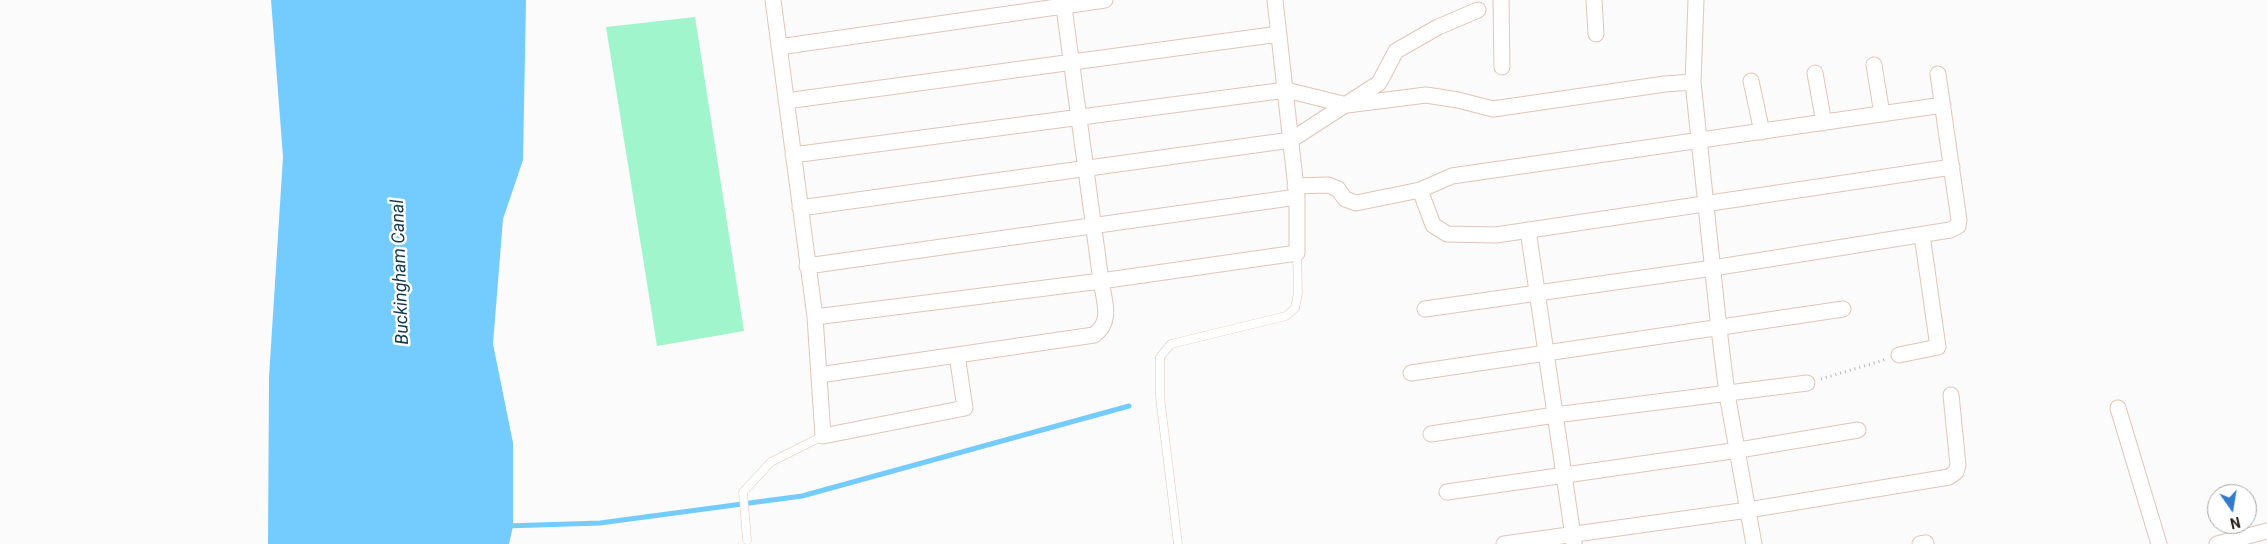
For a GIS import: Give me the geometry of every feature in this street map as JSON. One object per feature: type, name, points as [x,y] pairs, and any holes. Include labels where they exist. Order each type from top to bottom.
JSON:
[{"type":"street","points":[[773,0],[814,317],[823,436],[965,408],[957,355]]},
{"type":"street","points":[[779,47],[1063,3],[1105,0]]},
{"type":"street","points":[[814,317],[1101,281],[1297,253],[1296,192],[1275,0]]},
{"type":"street","points":[[1501,0],[1502,67]]},
{"type":"street","points":[[1594,0],[1596,34]]},
{"type":"street","points":[[1696,0],[1693,82],[1719,329],[1727,394],[1739,450],[1754,544]]},
{"type":"street","points":[[819,375],[1094,335],[1102,329],[1106,318],[1063,3]]},
{"type":"street","points":[[800,208],[1291,140],[1379,83],[1396,52],[1438,27],[1478,10]]},
{"type":"street","points":[[786,101],[1279,34]]},
{"type":"street","points":[[1874,65],[1882,114]]},
{"type":"street","points":[[1814,73],[1824,123]]},
{"type":"street","points":[[1426,309],[1713,268],[1950,230],[1958,226],[1959,220],[1938,74]]},
{"type":"street","points":[[1751,81],[1762,132]]},
{"type":"street","points":[[793,155],[1286,90],[1347,104],[1426,95],[1458,100],[1494,109],[1665,84],[1693,82]]},
{"type":"street","points":[[807,266],[1094,226],[1328,186],[1338,189],[1345,199],[1356,203],[1420,190],[1452,176],[1943,105]]},
{"type":"street","points":[[1420,190],[1433,224],[1446,234],[1496,235],[1952,167]]},
{"type":"street","points":[[1528,230],[1573,540]]},
{"type":"street","points":[[1899,355],[1938,347],[1922,235]]},
{"type":"street","points":[[1411,373],[1719,329],[1844,309]]},
{"type":"street","points":[[1431,434],[1555,415],[1807,383]]},
{"type":"street","points":[[1504,544],[1573,540],[1949,477],[1956,472],[1958,465],[1951,395]]},
{"type":"street","points":[[2118,408],[2159,544]]},
{"type":"street","points":[[1448,492],[1739,450],[1858,430]]},
{"type":"street","points":[[2217,544],[2267,530]]},
{"type":"lane","points":[[1178,544],[1160,397],[1160,357],[1171,344],[1286,316],[1295,308],[1298,293],[1297,253]]},
{"type":"lane","points":[[746,540],[743,492],[771,462],[823,436]]},
{"type":"path","points":[[1807,383],[1899,355]]},
{"type":"green space","points":[[695,17],[744,331],[657,346],[606,27]]},
{"type":"water","name":"Buckingham Canal","points":[[271,0],[526,0],[523,160],[503,219],[493,344],[513,443],[513,526],[509,544],[268,544],[269,377],[283,157]]},
{"type":"waterway","points":[[506,526],[600,523],[802,496],[1129,406]]}]
